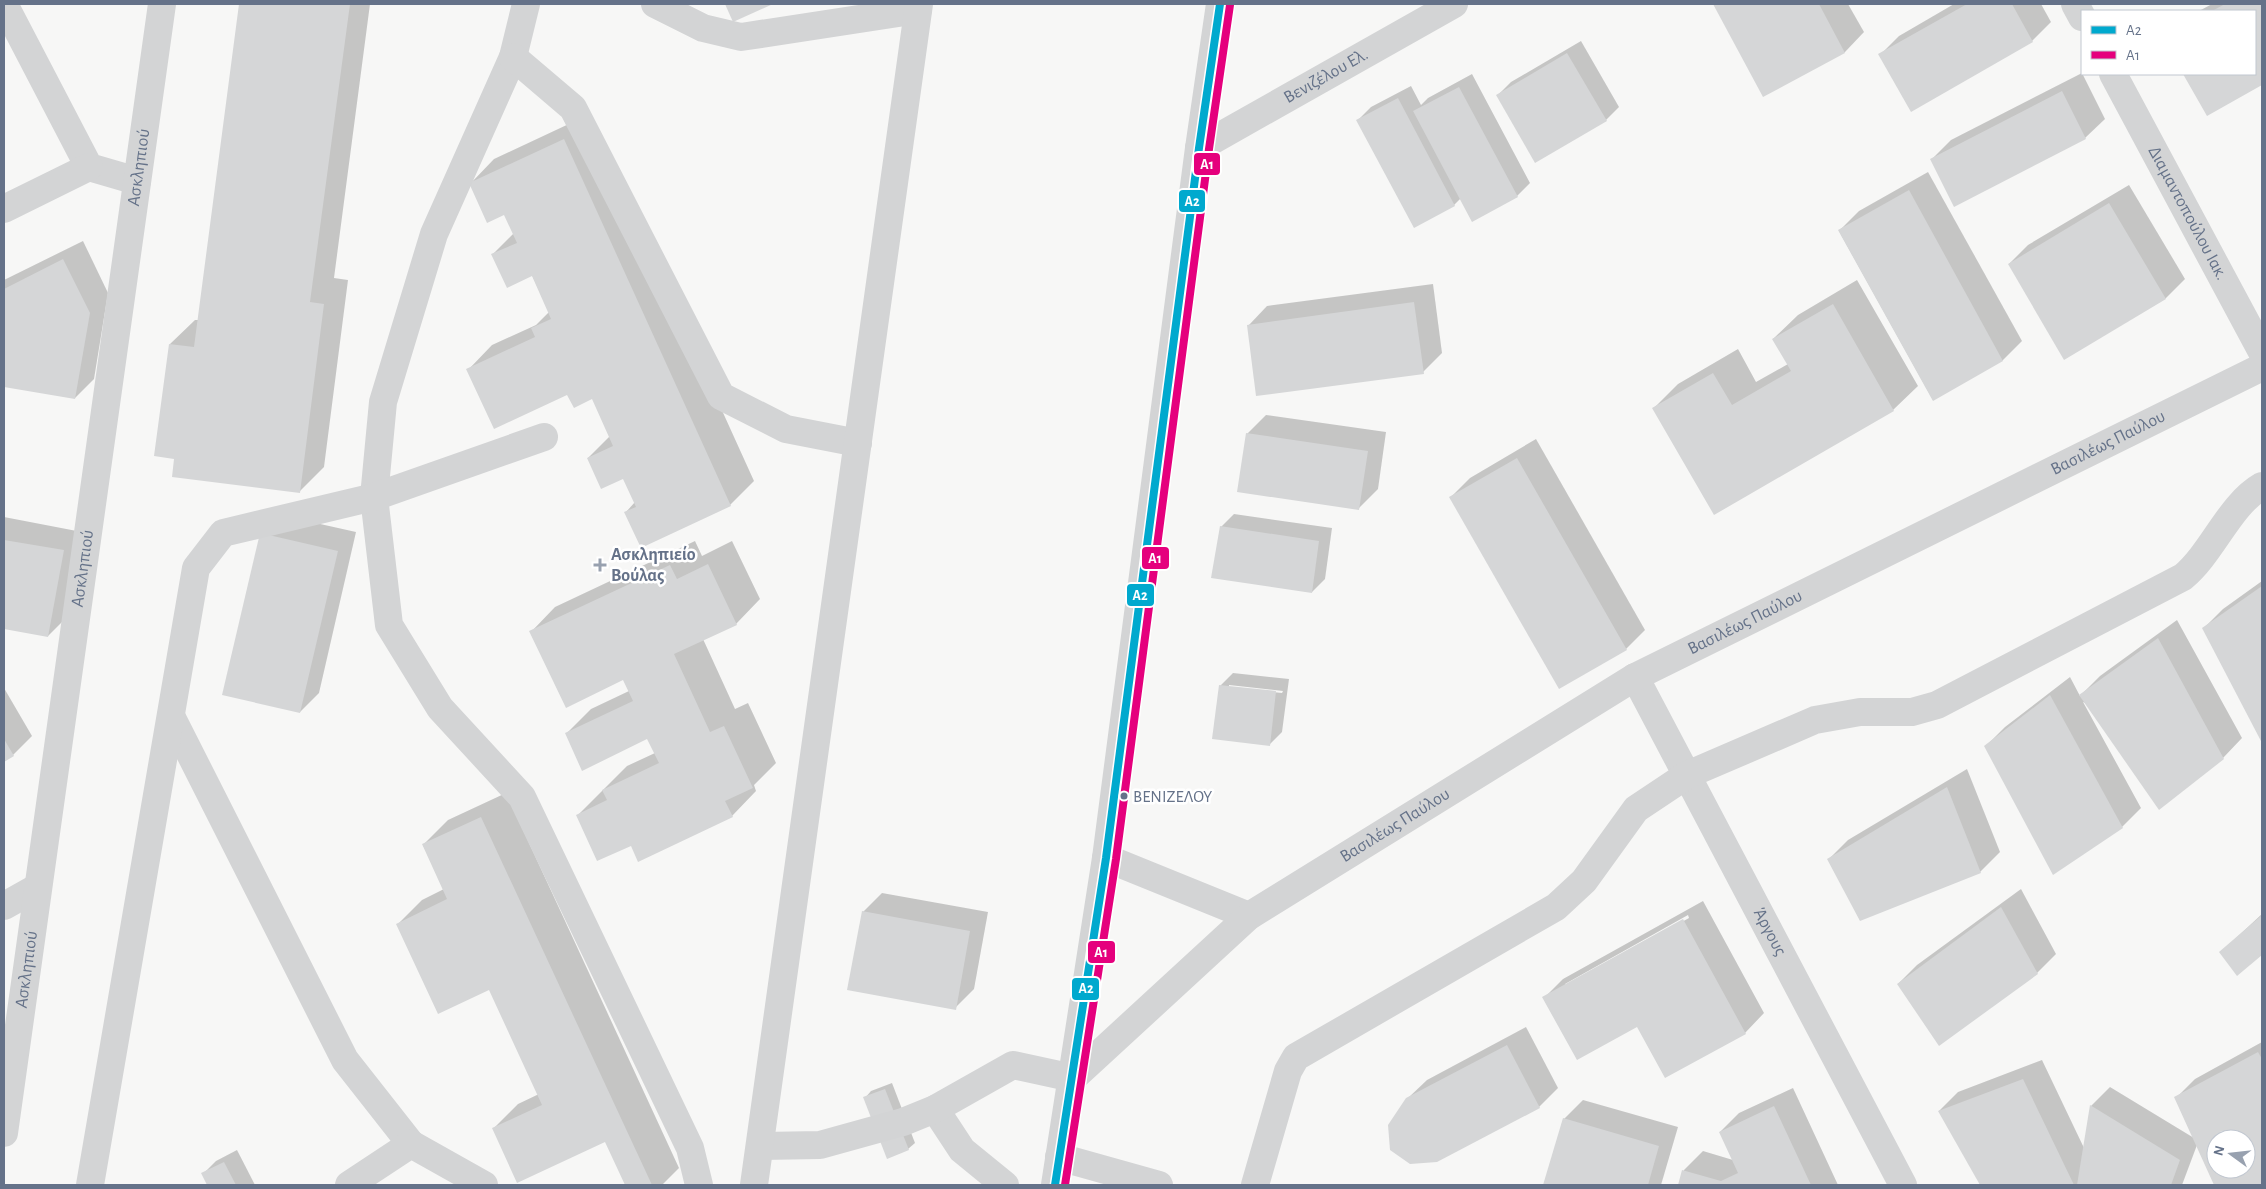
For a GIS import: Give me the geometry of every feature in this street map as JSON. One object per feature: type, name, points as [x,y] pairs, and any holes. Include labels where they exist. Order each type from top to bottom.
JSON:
[{"type":"street","points":[[4,4],[89,167]]},
{"type":"street","name":"Ασκληπιού","points":[[4,1133],[162,4]]},
{"type":"street","points":[[526,4],[513,57],[434,234],[383,402],[374,497],[389,625],[440,708],[522,797],[690,1148],[699,1185]]},
{"type":"street","points":[[655,4],[703,28],[741,37],[851,12],[919,7],[761,1146],[754,1185]]},
{"type":"street","points":[[1055,1185],[1106,858],[1199,148],[1220,4]]},
{"type":"street","name":"Βενιζέλου Ελ.","points":[[1199,148],[1454,4]]},
{"type":"street","points":[[2075,4],[2081,15]]},
{"type":"street","points":[[513,57],[573,108],[721,396],[786,429],[858,443]]},
{"type":"street","name":"Διαμαντοπούλου Ιακ.","points":[[2114,75],[2262,352]]},
{"type":"street","points":[[4,209],[89,167],[138,181]]},
{"type":"street","name":"Βασιλέως Παύλου","points":[[1073,1078],[1249,916],[1635,676],[2262,368]]},
{"type":"street","points":[[90,1185],[196,568],[222,534],[374,497],[544,437]]},
{"type":"street","points":[[1255,1185],[1288,1071],[1296,1057],[1556,907],[1584,881],[1636,809],[1687,775],[1815,720],[1860,712],[1912,712],[1936,705],[2183,577],[2196,566],[2245,500],[2262,486]]},
{"type":"street","name":"Άργους","points":[[1635,676],[1903,1185]]},
{"type":"street","points":[[171,716],[345,1060],[411,1144],[484,1185]]},
{"type":"street","points":[[1106,858],[1249,916]]},
{"type":"street","points":[[4,906],[38,887]]},
{"type":"street","points":[[761,1146],[820,1146],[903,1122],[935,1109],[1013,1065],[1073,1078]]},
{"type":"street","points":[[935,1109],[962,1150],[1005,1185]]},
{"type":"street","points":[[349,1185],[411,1144]]},
{"type":"street","points":[[1060,1156],[1159,1185]]},
{"type":"building","points":[[239,4],[350,4],[310,302],[324,304],[300,493],[172,477],[174,459],[154,456],[169,344],[194,347]]},
{"type":"building","points":[[725,4],[773,4],[733,22]]},
{"type":"building","points":[[1713,4],[1819,4],[1845,53],[1763,97]]},
{"type":"building","points":[[1967,4],[2012,4],[2033,42],[1911,112],[1878,54]]},
{"type":"building","points":[[2225,4],[2262,4],[2262,85],[2207,116],[2184,75],[2256,75],[2256,10],[2214,10]]},
{"type":"building","points":[[1567,53],[1607,121],[1535,163],[1496,95]]},
{"type":"building","points":[[1459,87],[1518,197],[1472,222],[1413,111]]},
{"type":"building","points":[[2062,91],[2086,139],[1954,207],[1930,159]]},
{"type":"building","points":[[1398,98],[1455,206],[1414,228],[1356,120]]},
{"type":"building","points":[[564,139],[731,506],[641,548],[624,512],[636,507],[623,479],[601,489],[587,458],[613,446],[592,399],[574,408],[567,395],[494,429],[466,369],[535,337],[531,328],[551,319],[532,276],[507,288],[491,254],[517,243],[504,215],[487,223],[469,183]]},
{"type":"building","points":[[1909,190],[2003,361],[1933,401],[1838,230]]},
{"type":"building","points":[[2109,203],[2166,299],[2064,360],[2008,264]]},
{"type":"building","points":[[63,259],[90,313],[75,399],[4,387],[4,289]]},
{"type":"building","points":[[1414,302],[1424,374],[1256,396],[1247,325]]},
{"type":"building","points":[[1833,304],[1894,411],[1714,515],[1652,408],[1713,373],[1732,405],[1791,371],[1772,339]]},
{"type":"building","points":[[1246,433],[1368,451],[1359,510],[1237,492]]},
{"type":"building","points":[[1517,458],[1627,650],[1559,689],[1449,497]]},
{"type":"building","points":[[1220,526],[1319,541],[1312,593],[1211,578]]},
{"type":"building","points":[[260,533],[338,551],[300,713],[222,695]]},
{"type":"building","points":[[4,540],[64,550],[48,637],[4,629]]},
{"type":"building","points":[[708,564],[737,625],[674,654],[710,732],[724,726],[753,788],[725,801],[733,817],[638,862],[631,846],[597,861],[576,815],[607,800],[602,790],[659,763],[647,739],[582,771],[565,733],[633,701],[623,680],[566,708],[529,631],[670,565],[677,579]]},
{"type":"building","points":[[2262,586],[2262,743],[2202,628]]},
{"type":"building","points":[[2158,638],[2224,759],[2159,810],[2079,695]]},
{"type":"building","points":[[1219,685],[1276,691],[1270,746],[1212,739]]},
{"type":"building","points":[[2050,695],[2123,828],[2053,875],[1984,746]]},
{"type":"building","points":[[4,739],[14,756],[4,762]]},
{"type":"building","points":[[1947,787],[1981,873],[1860,921],[1827,859]]},
{"type":"building","points":[[481,817],[652,1185],[625,1185],[605,1142],[517,1183],[492,1128],[542,1105],[489,990],[438,1014],[396,924],[447,899],[422,844]]},
{"type":"building","points":[[2001,907],[2038,974],[1939,1046],[1897,984]]},
{"type":"building","points":[[862,911],[970,931],[956,1010],[847,990]]},
{"type":"building","points":[[2262,915],[2262,955],[2237,976],[2219,952]]},
{"type":"building","points":[[1683,919],[1746,1034],[1665,1078],[1637,1027],[1577,1060],[1542,997]]},
{"type":"building","points":[[1507,1045],[1540,1108],[1437,1162],[1410,1164],[1390,1150],[1388,1125],[1406,1098]]},
{"type":"building","points":[[2258,1052],[2262,1059],[2262,1185],[2214,1185],[2211,1179],[2256,1179],[2256,1129],[2206,1129],[2206,1167],[2174,1097]]},
{"type":"building","points":[[2023,1079],[2074,1185],[1980,1185],[1938,1111]]},
{"type":"building","points":[[885,1089],[909,1150],[887,1159],[863,1097]]},
{"type":"building","points":[[2090,1105],[2180,1160],[2171,1185],[2077,1185]]},
{"type":"building","points":[[1774,1106],[1811,1185],[1678,1185],[1682,1170],[1721,1181],[1738,1173],[1719,1132]]},
{"type":"building","points":[[1563,1118],[1659,1146],[1648,1185],[1543,1185]]},
{"type":"building","points":[[224,1162],[236,1185],[207,1185],[201,1173]]},
{"type":"transit line","name":"Α2","points":[[1055,1185],[1106,858],[1199,148],[1220,4]]},
{"type":"transit line","name":"Α1","points":[[1065,1185],[1116,859],[1209,149],[1230,5]]},
{"type":"place","name":"Ασκληπιείο Βούλας","points":[[600,565]]},
{"type":"place","name":"ΒΕΝΙΖΕΛΟΥ","points":[[1124,796]]}]
